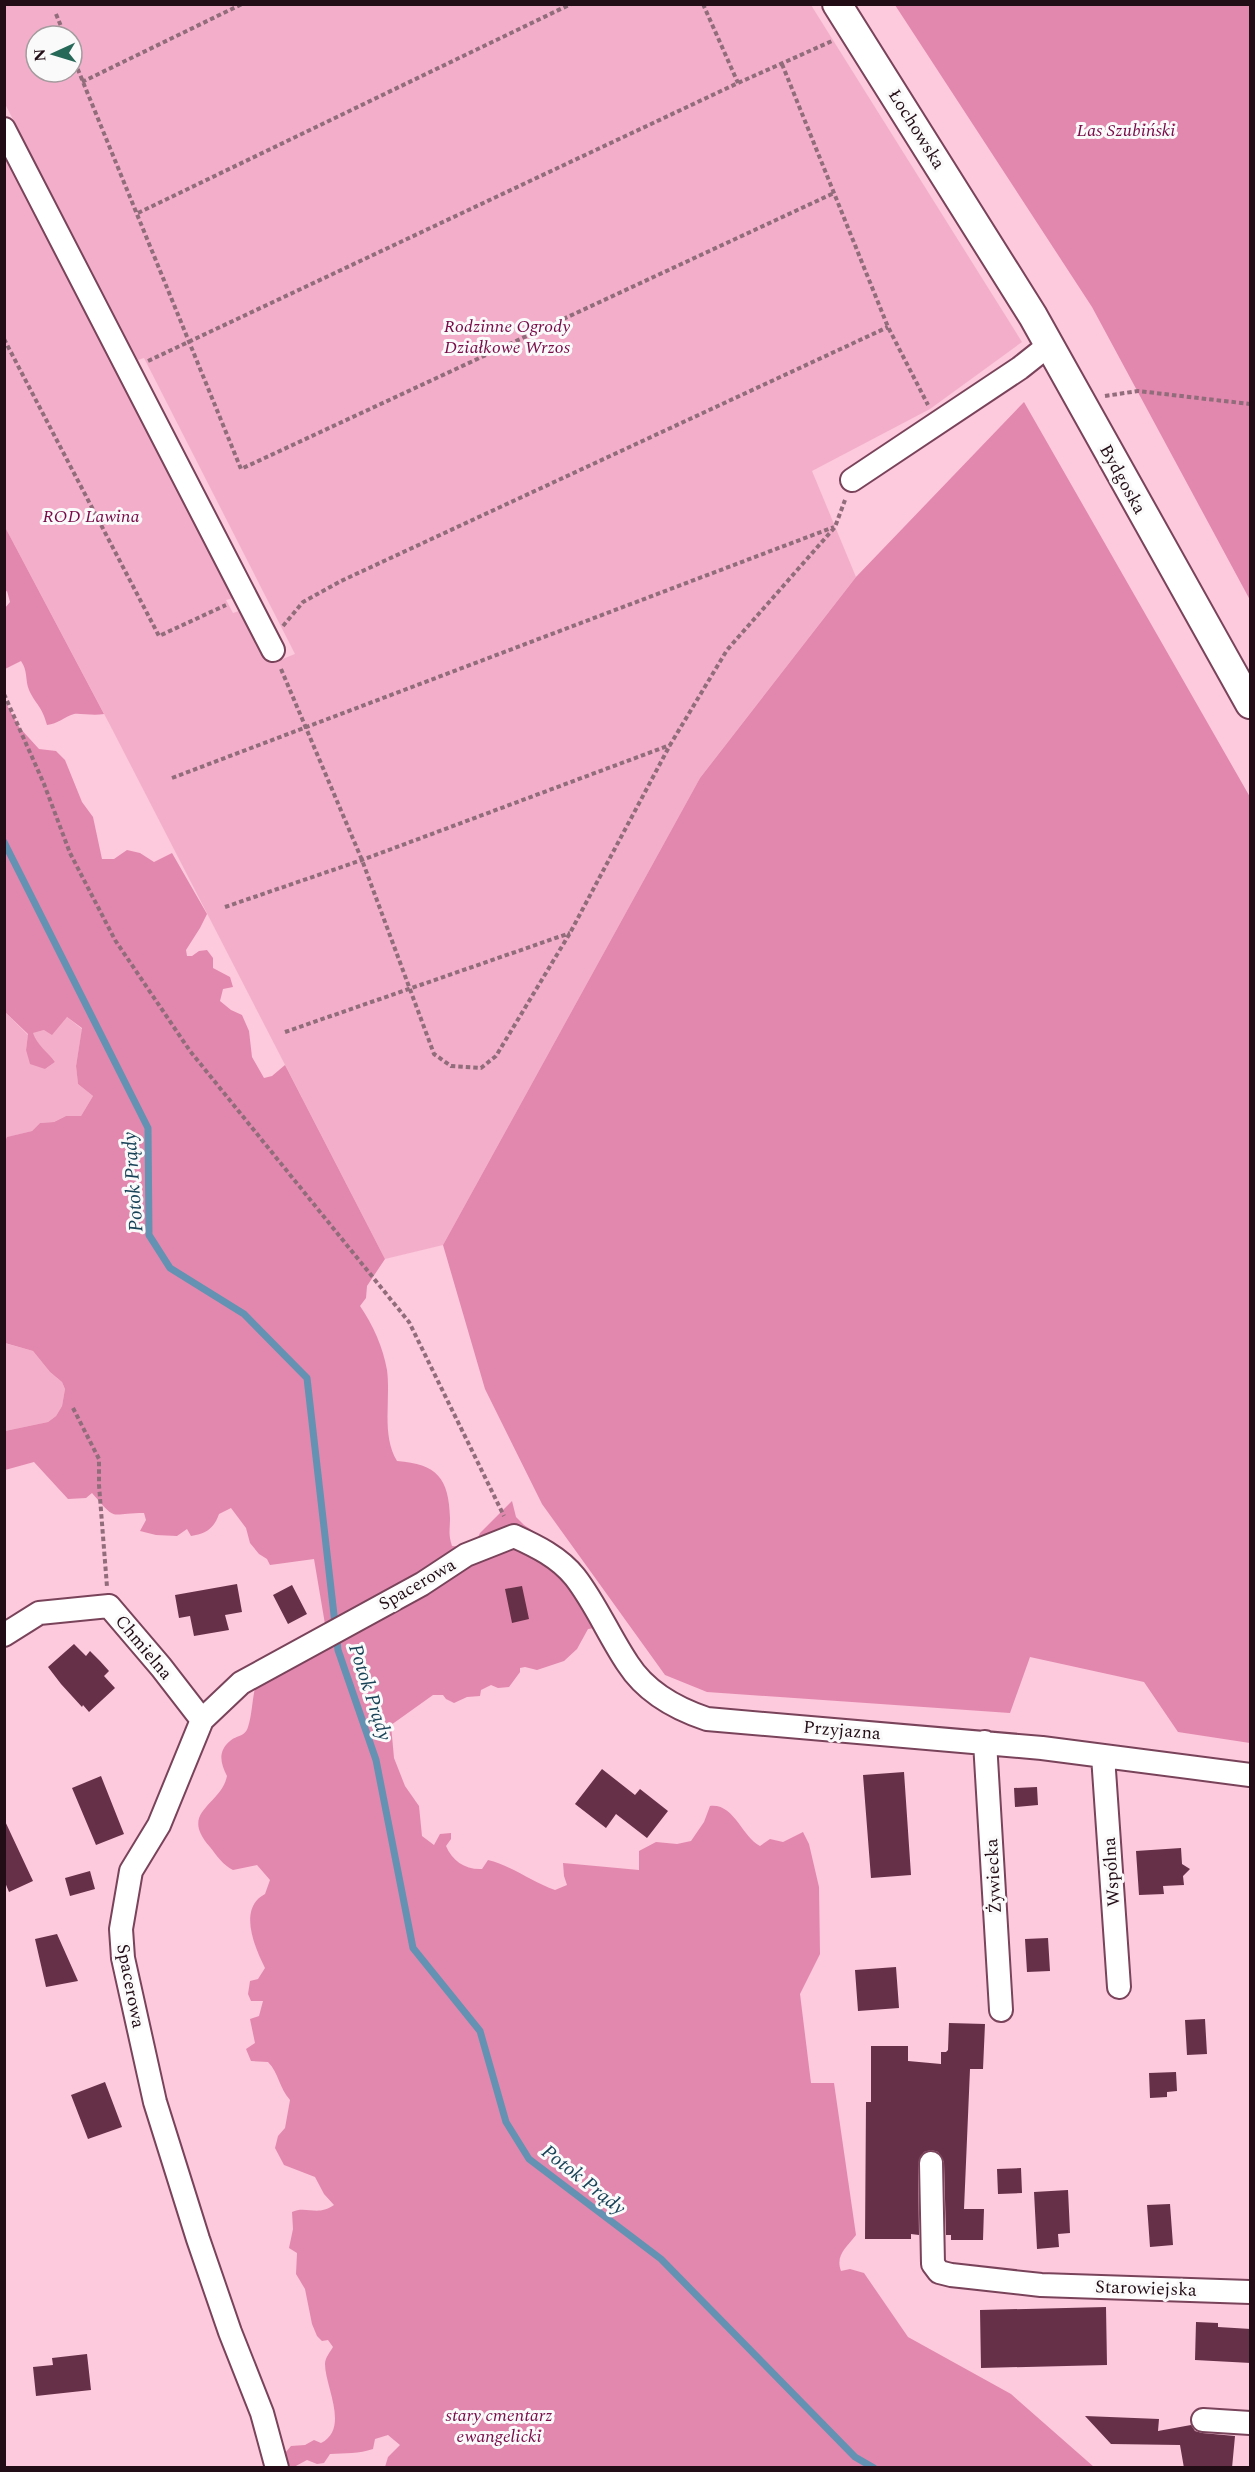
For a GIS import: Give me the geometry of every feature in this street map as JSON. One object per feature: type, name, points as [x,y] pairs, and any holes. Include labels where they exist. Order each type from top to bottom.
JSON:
[{"type":"main road","name":"Łochowska","points":[[837,4],[996,254]]},
{"type":"main road","name":"Bydgoska","points":[[996,254],[1251,704]]},
{"type":"street","points":[[4,129],[272,646]]},
{"type":"street","points":[[852,480],[1020,368],[1049,345]]},
{"type":"street","name":"Spacerowa","points":[[277,2468],[262,2413],[230,2332],[155,2102],[123,1958],[121,1929],[131,1871],[159,1825],[202,1720],[241,1683],[422,1584],[466,1555],[514,1536]]},
{"type":"street","name":"Przyjazna","points":[[514,1536],[545,1551],[574,1575],[629,1666],[655,1692],[679,1709],[707,1719],[985,1742],[1251,1775]]},
{"type":"street","name":"Chmielna","points":[[4,1635],[39,1613],[109,1606],[161,1666],[202,1720]]},
{"type":"street","name":"Żywiecka","points":[[985,1742],[1001,2010]]},
{"type":"street","name":"Wspólna","points":[[1103,1756],[1119,1987]]},
{"type":"street","name":"Starowiejska","points":[[931,2163],[931,2210],[936,2269],[951,2275],[1041,2285],[1251,2292]]},
{"type":"street","points":[[1203,2420],[1251,2423]]},
{"type":"path","points":[[84,81],[242,4]]},
{"type":"path","points":[[138,213],[571,4]]},
{"type":"path","points":[[703,4],[738,83]]},
{"type":"path","points":[[56,14],[60,24]]},
{"type":"path","points":[[130,372],[189,342],[853,29]]},
{"type":"path","points":[[782,64],[888,327],[939,422]]},
{"type":"path","points":[[83,84],[138,213],[241,469],[834,193]]},
{"type":"path","points":[[852,480],[836,527],[727,650],[670,745],[570,933],[496,1056],[481,1068],[451,1066],[434,1054],[362,860],[272,646],[303,602],[341,581],[888,327]]},
{"type":"path","points":[[4,339],[159,636],[246,596]]},
{"type":"path","points":[[1082,405],[1107,396],[1138,391],[1251,404]]},
{"type":"path","points":[[172,778],[836,527]]},
{"type":"path","points":[[4,694],[44,784],[70,853],[115,940],[190,1051],[409,1322],[514,1536]]},
{"type":"path","points":[[225,907],[362,860],[670,745]]},
{"type":"path","points":[[285,1032],[570,933]]},
{"type":"path","points":[[74,1408],[99,1459],[109,1606]]},
{"type":"green space","name":"Rodzinne Ogrody Działkowe Wrzos","points":[[5,5],[811,5],[1022,342],[930,409],[812,471],[856,577],[700,778],[443,1245],[385,1259],[111,727],[5,527],[4,141],[241,596],[226,600],[233,613],[245,609],[275,662],[295,654],[144,358],[138,360],[5,104]]},
{"type":"green space","name":"Las Szubiński","points":[[895,5],[1250,5],[1250,600],[1092,307]]},
{"type":"green space","points":[[1024,402],[1250,797],[1250,1743],[1178,1732],[1144,1682],[1030,1657],[1010,1713],[707,1692],[665,1675],[542,1504],[485,1389],[443,1245],[700,778],[856,577]]},
{"type":"green space","points":[[4,527],[104,714],[74,714],[47,725],[29,690],[25,668],[21,661],[5,669],[5,608],[10,602],[7,591],[5,592]]},
{"type":"green space","name":"stary cmentarz ewangelicki","points":[[4,700],[19,727],[39,749],[56,751],[65,760],[82,802],[93,817],[102,859],[114,859],[127,850],[140,853],[154,862],[172,853],[207,914],[186,950],[187,956],[207,950],[213,958],[213,968],[230,977],[233,987],[223,989],[220,1001],[242,1015],[249,1031],[252,1057],[264,1078],[272,1076],[285,1065],[385,1259],[367,1286],[366,1298],[360,1306],[377,1336],[387,1370],[389,1440],[397,1461],[431,1470],[443,1483],[449,1504],[452,1546],[466,1547],[475,1544],[480,1533],[512,1501],[516,1517],[524,1525],[573,1557],[612,1618],[595,1628],[588,1629],[577,1649],[564,1661],[537,1670],[520,1668],[520,1672],[509,1687],[498,1688],[491,1685],[481,1690],[480,1696],[467,1697],[454,1703],[443,1695],[433,1695],[391,1725],[394,1758],[405,1786],[419,1806],[422,1836],[434,1845],[440,1834],[451,1833],[451,1839],[446,1846],[460,1864],[482,1869],[488,1860],[555,1890],[567,1885],[563,1863],[639,1870],[639,1851],[656,1842],[677,1844],[691,1841],[704,1822],[710,1806],[718,1806],[732,1815],[748,1836],[760,1846],[770,1839],[783,1842],[803,1832],[809,1844],[819,1887],[820,1954],[800,1994],[811,2083],[834,2083],[856,2235],[841,2256],[841,2271],[850,2269],[864,2273],[908,2337],[1011,2394],[1094,2467],[385,2467],[388,2457],[400,2445],[388,2435],[375,2439],[373,2449],[357,2453],[330,2454],[324,2463],[317,2464],[307,2460],[292,2468],[287,2462],[285,2453],[291,2446],[305,2445],[314,2440],[321,2443],[334,2428],[334,2406],[325,2364],[333,2347],[328,2340],[322,2341],[317,2336],[312,2324],[305,2289],[296,2274],[297,2253],[289,2248],[293,2229],[292,2212],[317,2211],[334,2205],[324,2194],[315,2177],[284,2165],[275,2148],[278,2136],[285,2128],[290,2100],[268,2062],[251,2061],[246,2049],[255,2043],[250,2019],[259,2016],[263,2001],[251,2001],[248,1994],[250,1981],[258,1979],[265,1968],[253,1939],[250,1918],[252,1908],[265,1894],[270,1880],[257,1865],[233,1870],[226,1866],[201,1835],[198,1825],[204,1809],[217,1795],[227,1776],[222,1763],[223,1749],[230,1741],[245,1733],[248,1727],[255,1688],[326,1630],[314,1559],[270,1565],[267,1559],[259,1554],[250,1543],[246,1528],[231,1508],[219,1514],[212,1527],[201,1534],[191,1536],[187,1529],[177,1536],[156,1535],[140,1531],[146,1520],[144,1513],[119,1515],[111,1513],[92,1493],[86,1498],[68,1499],[34,1462],[5,1470],[5,1431],[48,1422],[56,1416],[62,1406],[65,1389],[62,1382],[50,1372],[33,1351],[5,1343],[5,1142],[7,1137],[32,1131],[40,1123],[54,1122],[66,1116],[81,1116],[93,1096],[78,1084],[76,1066],[82,1028],[67,1017],[52,1035],[44,1030],[33,1033],[55,1062],[45,1069],[30,1064],[26,1050],[28,1034],[5,1012]]},
{"type":"green space","points":[[5,1012],[28,1035],[26,1050],[45,1069],[55,1062],[32,1033],[44,1030],[67,1017],[82,1029],[76,1066],[78,1084],[93,1096],[81,1116],[66,1116],[54,1122],[40,1123],[32,1131],[8,1137],[5,1142]]},
{"type":"green space","points":[[4,1343],[33,1351],[50,1372],[62,1382],[65,1389],[62,1406],[56,1416],[48,1422],[5,1431]]},
{"type":"building","points":[[237,1584],[242,1612],[225,1615],[229,1630],[194,1636],[190,1616],[179,1618],[175,1595]]},
{"type":"building","points":[[292,1585],[307,1614],[288,1624],[273,1595]]},
{"type":"building","points":[[522,1586],[529,1619],[512,1623],[505,1589]]},
{"type":"building","points":[[74,1644],[86,1656],[90,1651],[100,1661],[109,1671],[104,1676],[115,1688],[89,1712],[61,1684],[48,1667]]},
{"type":"building","points":[[602,1769],[635,1795],[640,1789],[668,1811],[647,1838],[616,1814],[606,1828],[575,1804]]},
{"type":"building","points":[[904,1772],[911,1875],[871,1878],[863,1775]]},
{"type":"building","points":[[101,1776],[124,1834],[96,1845],[72,1788]]},
{"type":"building","points":[[1037,1787],[1038,1805],[1015,1807],[1014,1788]]},
{"type":"building","points":[[4,1819],[33,1881],[9,1892],[4,1880]]},
{"type":"building","points":[[1181,1848],[1182,1864],[1190,1869],[1183,1876],[1184,1885],[1163,1886],[1164,1894],[1139,1895],[1136,1851]]},
{"type":"building","points":[[90,1871],[95,1889],[70,1896],[65,1878]]},
{"type":"building","points":[[57,1934],[78,1981],[46,1987],[35,1939]]},
{"type":"building","points":[[1048,1938],[1050,1971],[1027,1972],[1025,1939]]},
{"type":"building","points":[[896,1967],[899,2008],[858,2011],[855,1970]]},
{"type":"building","points":[[1205,2019],[1207,2054],[1187,2055],[1185,2020]]},
{"type":"building","points":[[949,2023],[985,2024],[983,2069],[970,2069],[964,2209],[984,2209],[983,2240],[951,2240],[951,2235],[946,2235],[944,2162],[938,2152],[931,2150],[924,2152],[918,2163],[919,2235],[911,2234],[911,2239],[865,2239],[866,2102],[871,2102],[871,2046],[908,2046],[908,2061],[941,2064],[941,2052],[948,2050]]},
{"type":"building","points":[[1176,2072],[1177,2091],[1167,2092],[1167,2097],[1150,2098],[1149,2073]]},
{"type":"building","points":[[105,2082],[122,2127],[88,2139],[71,2095]]},
{"type":"building","points":[[1021,2168],[1022,2193],[998,2194],[997,2169]]},
{"type":"building","points":[[1068,2190],[1070,2233],[1058,2234],[1059,2247],[1037,2249],[1034,2192]]},
{"type":"building","points":[[1170,2204],[1173,2245],[1150,2247],[1147,2205]]},
{"type":"building","points":[[1106,2307],[1107,2365],[981,2368],[980,2310]]},
{"type":"building","points":[[1196,2322],[1218,2323],[1218,2327],[1251,2329],[1251,2363],[1195,2360]]},
{"type":"building","points":[[87,2354],[91,2390],[36,2396],[33,2367],[53,2365],[52,2358]]},
{"type":"building","points":[[1085,2416],[1159,2419],[1158,2431],[1191,2425],[1195,2431],[1202,2433],[1235,2436],[1232,2468],[1184,2468],[1180,2445],[1111,2444]]},
{"type":"waterway","name":"Potok Prądy","points":[[4,842],[148,1128],[149,1235],[170,1268],[244,1314],[307,1378],[338,1650],[376,1760],[413,1948],[480,2031],[506,2122],[529,2159],[661,2259],[855,2457],[874,2468]]},
{"type":"park label","name":"ROD Lawina","points":[[91,516]]}]
